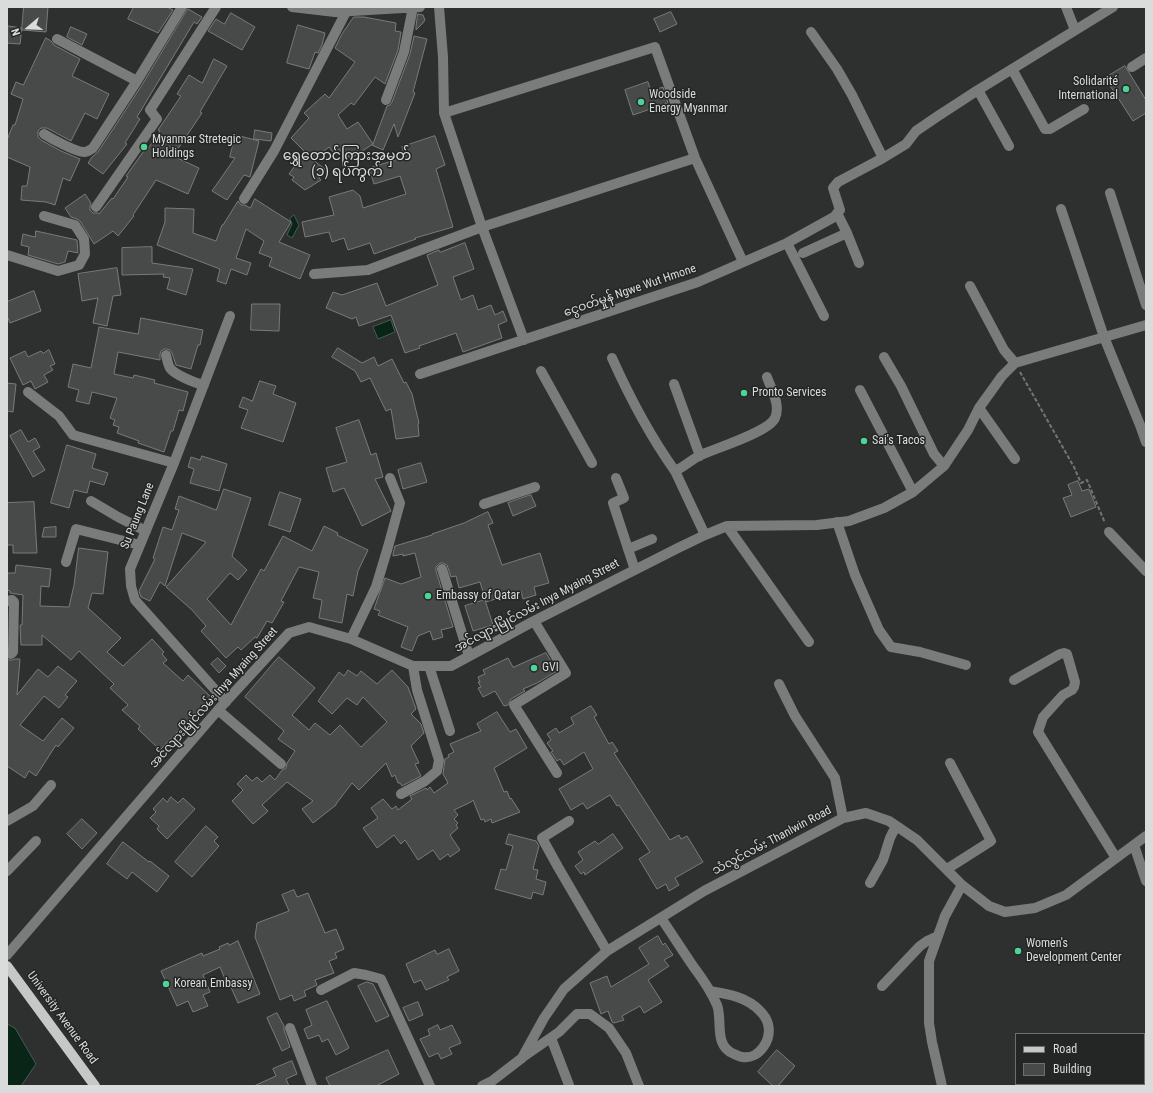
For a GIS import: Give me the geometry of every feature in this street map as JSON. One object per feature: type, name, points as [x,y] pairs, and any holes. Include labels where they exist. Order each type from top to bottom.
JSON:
[{"type":"main road","name":"University Avenue Road","points":[[7,966],[95,1086]]},
{"type":"street","points":[[44,134],[66,146],[84,152],[93,148],[137,81],[182,7]]},
{"type":"street","points":[[96,207],[157,119],[157,117],[150,110],[216,7]]},
{"type":"street","points":[[292,7],[335,12],[420,7]]},
{"type":"street","points":[[439,7],[443,57],[444,113],[482,227],[524,340]]},
{"type":"street","points":[[1066,7],[1075,30]]},
{"type":"street","points":[[859,263],[837,213],[840,210],[833,188],[838,182],[906,144],[916,131],[978,90],[1113,7]]},
{"type":"street","points":[[386,100],[404,52],[412,8]]},
{"type":"street","points":[[244,199],[274,152],[346,12]]},
{"type":"street","points":[[811,32],[837,69],[852,95],[883,158]]},
{"type":"street","points":[[57,39],[137,81]]},
{"type":"street","points":[[444,113],[654,47],[695,158],[743,262]]},
{"type":"street","points":[[1132,66],[1146,58]]},
{"type":"street","points":[[1012,69],[1045,129],[1050,129],[1084,109]]},
{"type":"street","points":[[978,90],[1009,146]]},
{"type":"street","points":[[314,274],[368,270],[482,227],[695,158]]},
{"type":"street","points":[[1110,193],[1146,305]]},
{"type":"street","points":[[1061,209],[1104,337],[1146,442]]},
{"type":"street","name":"ငွေဝတ်မှုန် Ngwe Wut Hmone","points":[[420,374],[698,282],[787,243],[834,217],[837,213]]},
{"type":"street","points":[[7,255],[58,271],[79,265],[85,254],[84,239],[75,225],[44,216]]},
{"type":"street","points":[[803,253],[847,233]]},
{"type":"street","points":[[787,243],[824,316]]},
{"type":"street","points":[[970,286],[1004,350],[1015,363]]},
{"type":"street","name":"Su Paung Lane","points":[[226,702],[135,600],[131,586],[130,569],[174,463],[230,316]]},
{"type":"street","name":"အင်လျားမြိုင်လမ်း Inya Myaing Street","points":[[7,955],[218,710],[290,633],[309,627],[351,639],[413,666],[451,666],[534,621],[705,535],[727,526],[817,525],[849,521],[884,508],[913,492],[944,466],[968,430],[979,408],[1002,376],[1015,363],[1146,325]]},
{"type":"street","points":[[166,355],[169,367],[173,371],[194,382],[204,385]]},
{"type":"street","points":[[884,356],[901,386],[934,454],[944,466]]},
{"type":"street","points":[[612,358],[647,429],[675,471],[705,535]]},
{"type":"street","points":[[541,371],[592,463]]},
{"type":"street","points":[[675,471],[700,456],[768,426],[775,419],[777,406],[767,377]]},
{"type":"street","points":[[674,384],[700,456]]},
{"type":"street","points":[[860,390],[913,492]]},
{"type":"street","points":[[28,392],[59,416],[73,435],[174,463]]},
{"type":"street","points":[[979,408],[1015,459]]},
{"type":"street","points":[[351,639],[376,587],[400,503],[390,478]]},
{"type":"street","points":[[616,478],[624,498],[613,503],[635,570]]},
{"type":"street","points":[[484,504],[535,487]]},
{"type":"street","points":[[90,502],[146,531]]},
{"type":"street","points":[[837,522],[855,575],[879,630],[891,647],[920,652],[966,665]]},
{"type":"street","points":[[727,526],[809,642]]},
{"type":"street","points":[[66,562],[76,529],[140,545]]},
{"type":"street","points":[[1109,532],[1146,571]]},
{"type":"street","points":[[628,548],[652,539]]},
{"type":"street","points":[[442,569],[470,656]]},
{"type":"street","points":[[7,601],[12,600],[14,602],[12,652],[11,654],[7,654]]},
{"type":"street","points":[[534,621],[566,673],[514,705],[557,773]]},
{"type":"street","points":[[1014,680],[1060,654],[1067,654],[1075,682],[1074,687],[1043,716],[1038,732],[1116,858]]},
{"type":"street","points":[[401,794],[425,781],[437,771],[439,760],[417,690],[413,666]]},
{"type":"street","points":[[429,666],[450,731]]},
{"type":"street","points":[[779,684],[795,716],[836,778],[843,818]]},
{"type":"street","points":[[218,710],[280,764]]},
{"type":"street","points":[[946,869],[991,841],[950,763]]},
{"type":"street","points":[[7,820],[33,806],[51,785]]},
{"type":"street","name":"သံလွင်လမ်း Thanlwin Road","points":[[482,1086],[492,1081],[522,1058],[544,1018],[564,989],[607,951],[704,891],[843,818],[866,813],[889,821],[917,840],[962,885],[989,906],[1005,912],[1035,908],[1066,895],[1146,836]]},
{"type":"street","points":[[569,821],[542,838],[607,951]]},
{"type":"street","points":[[870,883],[883,860],[890,838],[896,826]]},
{"type":"street","points":[[7,871],[36,841]]},
{"type":"street","points":[[1134,845],[1146,881]]},
{"type":"street","points":[[942,1086],[929,1023],[928,961],[945,916],[962,885]]},
{"type":"street","points":[[661,918],[710,991],[718,1007],[720,1039],[726,1048],[731,1052],[742,1057],[753,1057],[763,1049],[768,1037],[768,1024],[760,1011],[746,1000],[728,994],[710,991]]},
{"type":"street","points":[[882,986],[920,946],[938,936]]},
{"type":"street","points":[[321,990],[354,973],[381,979],[430,1086]]},
{"type":"street","points":[[522,1058],[559,1032],[577,1014],[590,1014],[609,1028],[626,1053],[639,1086]]},
{"type":"street","points":[[290,1028],[312,1086]]},
{"type":"street","points":[[550,1038],[569,1085]]},
{"type":"path","points":[[1015,363],[1074,467],[1081,483],[1088,480],[1109,532]]},
{"type":"shaded area","points":[[294,215],[299,225],[292,238],[287,235],[292,224],[290,219]]},
{"type":"shaded area","points":[[391,320],[395,332],[378,339],[373,327]]},
{"type":"shaded area","points":[[7,1024],[15,1028],[36,1064],[21,1086],[7,1086]]},
{"type":"building","points":[[24,7],[48,7],[46,32],[22,30]]},
{"type":"building","points":[[134,7],[167,7],[173,10],[158,33],[128,19]]},
{"type":"building","points":[[188,9],[202,17],[197,24],[194,22],[137,117],[140,119],[125,143],[127,144],[103,174],[88,163],[98,152],[142,85]]},
{"type":"building","points":[[671,12],[677,24],[660,32],[654,19]]},
{"type":"building","points":[[231,13],[255,27],[242,50],[208,31],[216,19],[224,24]]},
{"type":"building","points":[[418,14],[423,15],[425,20],[416,30],[416,27]]},
{"type":"building","points":[[354,17],[364,17],[396,23],[395,31],[401,32],[398,50],[385,84],[375,77],[354,105],[351,103],[338,115],[347,129],[358,122],[373,144],[350,159],[348,155],[345,157],[339,149],[334,153],[329,147],[313,160],[325,169],[319,178],[321,180],[305,190],[292,180],[294,177],[289,174],[305,152],[291,138],[309,118],[304,113],[325,94],[329,98],[355,62],[335,48],[342,34]]},
{"type":"building","points":[[298,25],[325,33],[322,45],[318,53],[315,52],[309,69],[287,63]]},
{"type":"building","points":[[8,26],[22,28],[20,44],[7,43]]},
{"type":"building","points":[[71,27],[87,34],[82,45],[67,37]]},
{"type":"building","points":[[414,36],[427,39],[413,92],[415,93],[398,137],[394,124],[383,150],[372,145],[387,106],[392,102],[410,54]]},
{"type":"building","points":[[46,38],[54,45],[80,59],[72,76],[109,94],[97,119],[85,113],[71,141],[47,128],[41,128],[38,131],[38,137],[41,140],[80,159],[70,181],[63,178],[55,205],[46,202],[21,200],[22,186],[27,186],[30,167],[7,157],[7,140],[13,125],[15,125],[23,99],[11,94],[16,82],[23,85]]},
{"type":"building","points":[[214,59],[227,66],[200,112],[202,113],[173,156],[199,168],[188,194],[156,180],[133,215],[134,216],[118,236],[113,231],[94,244],[80,221],[71,217],[65,208],[85,194],[91,203],[90,210],[93,213],[99,214],[112,198],[113,199],[128,177],[126,176],[160,131],[158,130],[181,96],[177,94],[189,75],[202,83]]},
{"type":"building","name":"Solidarité International","points":[[1125,66],[1146,100],[1146,113],[1133,121],[1105,78]]},
{"type":"building","points":[[648,82],[651,91],[663,87],[668,103],[633,115],[625,90]]},
{"type":"building","points":[[255,130],[272,133],[271,141],[254,139]]},
{"type":"building","points":[[236,135],[259,141],[250,177],[244,175],[227,200],[212,191],[235,158],[230,157]]},
{"type":"building","points":[[435,136],[445,165],[436,169],[453,227],[415,238],[416,239],[374,254],[370,243],[348,250],[344,238],[332,242],[329,232],[305,237],[302,222],[334,215],[329,197],[353,190],[360,196],[363,208],[406,194],[400,176],[374,184],[369,168],[405,157],[402,147]]},
{"type":"building","points":[[255,199],[291,222],[279,242],[310,255],[300,279],[269,266],[272,258],[259,253],[264,241],[246,229],[236,258],[251,263],[247,275],[231,269],[226,284],[217,281],[220,269],[157,245],[165,222],[165,208],[194,209],[193,233],[216,241],[222,225],[238,201],[241,205],[245,205],[250,208]]},
{"type":"building","points":[[36,231],[77,240],[78,253],[68,251],[65,262],[58,264],[28,255],[29,247],[21,245],[23,234],[35,237]]},
{"type":"building","points":[[465,243],[474,269],[453,277],[461,300],[473,295],[478,310],[491,305],[495,315],[503,311],[507,321],[498,325],[502,338],[463,352],[456,333],[419,346],[420,348],[405,353],[391,315],[359,326],[356,317],[352,319],[326,308],[333,292],[342,295],[377,283],[386,306],[438,285],[427,255]]},
{"type":"building","points":[[152,247],[152,263],[193,269],[186,295],[167,289],[170,278],[163,277],[164,274],[122,275],[122,248]]},
{"type":"building","points":[[117,268],[121,295],[113,296],[107,326],[93,323],[98,298],[82,301],[78,274]]},
{"type":"building","points":[[34,291],[41,311],[10,323],[7,316],[7,302]]},
{"type":"building","points":[[252,304],[280,304],[279,331],[251,330]]},
{"type":"building","points":[[141,318],[203,330],[200,345],[198,345],[191,369],[176,365],[172,353],[167,349],[161,351],[160,360],[118,352],[114,374],[133,378],[134,375],[155,380],[154,383],[188,392],[183,411],[179,410],[173,431],[171,431],[164,452],[138,443],[139,441],[117,433],[119,427],[113,425],[115,420],[110,418],[117,398],[92,392],[89,404],[76,401],[79,390],[68,387],[73,364],[91,368],[99,327],[138,334]]},
{"type":"building","points":[[338,348],[362,363],[374,357],[378,366],[392,359],[404,383],[406,382],[412,394],[419,423],[419,436],[396,439],[391,409],[386,411],[370,378],[361,382],[355,371],[332,357]]},
{"type":"building","points":[[49,350],[55,364],[50,366],[53,370],[44,375],[48,382],[35,389],[31,381],[23,385],[10,358],[25,351],[28,357],[41,351],[43,353]]},
{"type":"building","points":[[260,381],[276,386],[273,394],[296,403],[283,442],[241,428],[248,410],[239,407],[243,397],[252,401]]},
{"type":"building","points":[[7,383],[16,384],[13,412],[7,411]]},
{"type":"building","points":[[359,420],[371,455],[376,453],[383,477],[375,479],[391,511],[362,526],[344,488],[333,492],[326,468],[347,462],[336,428]]},
{"type":"building","points":[[21,430],[28,442],[35,438],[40,447],[33,451],[45,470],[33,477],[10,436]]},
{"type":"building","points":[[67,445],[96,454],[92,468],[108,473],[104,485],[90,481],[87,493],[74,490],[69,508],[51,503]]},
{"type":"building","points":[[202,456],[227,464],[219,491],[190,483],[194,469],[188,467],[191,457],[200,460]]},
{"type":"building","points":[[421,463],[427,482],[403,489],[398,470]]},
{"type":"building","points":[[1078,481],[1082,491],[1089,489],[1096,507],[1071,517],[1063,498],[1072,495],[1068,485]]},
{"type":"building","points":[[224,489],[251,498],[232,556],[247,570],[238,580],[230,573],[207,599],[231,625],[261,569],[264,571],[283,536],[312,551],[324,526],[338,533],[337,535],[368,550],[358,571],[353,596],[347,594],[342,623],[319,618],[322,600],[313,598],[319,572],[299,567],[281,601],[284,602],[272,623],[267,621],[257,638],[255,637],[241,650],[238,647],[226,658],[201,631],[206,626],[192,610],[166,587],[206,542],[182,533],[165,586],[160,582],[150,601],[141,597],[139,591],[155,559],[153,558],[163,527],[172,530],[179,510],[175,509],[179,496],[216,510]]},
{"type":"building","points":[[280,492],[301,499],[290,532],[269,525]]},
{"type":"building","points":[[531,495],[536,506],[513,516],[508,503]]},
{"type":"building","points":[[34,502],[37,553],[13,553],[13,545],[7,545],[7,503]]},
{"type":"building","points":[[488,512],[493,523],[488,525],[502,565],[540,553],[549,583],[534,587],[536,595],[523,599],[521,591],[486,602],[480,582],[459,588],[456,576],[451,577],[447,565],[440,563],[436,567],[436,571],[453,627],[441,630],[443,637],[433,640],[430,631],[418,636],[412,651],[401,647],[408,627],[378,615],[380,611],[374,609],[385,578],[401,584],[421,577],[415,553],[403,556],[403,554],[393,556],[395,546],[432,535]]},
{"type":"building","points":[[56,527],[56,537],[42,537],[44,528]]},
{"type":"building","points":[[79,548],[108,552],[103,594],[92,593],[88,608],[121,638],[107,652],[123,666],[152,639],[164,652],[162,654],[167,660],[163,663],[183,681],[188,675],[211,697],[160,750],[138,729],[140,726],[122,710],[128,705],[110,688],[114,684],[79,651],[71,660],[42,635],[42,645],[21,645],[20,625],[22,625],[23,595],[10,593],[10,591],[7,590],[7,573],[15,573],[16,565],[51,569],[49,587],[41,586],[40,606],[69,607],[74,585]]},
{"type":"building","points":[[485,600],[493,625],[473,631],[465,606]]},
{"type":"building","points":[[546,653],[557,671],[537,683],[523,689],[525,691],[511,699],[508,705],[504,706],[495,691],[483,697],[478,688],[481,687],[478,682],[480,682],[478,677],[485,674],[483,670],[508,658],[513,667]]},
{"type":"building","points":[[279,657],[315,688],[292,715],[309,730],[315,723],[330,735],[340,725],[361,747],[387,722],[363,697],[357,705],[347,698],[332,714],[318,701],[339,672],[344,676],[348,670],[357,676],[361,671],[377,684],[392,670],[408,687],[416,709],[411,714],[421,724],[424,733],[411,746],[419,763],[415,764],[421,776],[402,786],[398,783],[395,775],[392,777],[386,763],[359,790],[352,783],[336,805],[313,823],[302,809],[313,801],[287,782],[262,805],[268,811],[253,824],[232,801],[243,790],[237,784],[246,775],[252,781],[257,777],[262,782],[270,775],[275,780],[282,770],[286,768],[287,763],[295,751],[278,739],[284,731],[245,697]]},
{"type":"building","points":[[218,658],[226,666],[219,673],[211,664]]},
{"type":"building","points":[[20,659],[17,695],[38,669],[48,677],[58,666],[77,681],[65,695],[68,697],[59,708],[44,696],[20,725],[43,741],[62,718],[74,728],[58,747],[56,745],[36,776],[29,771],[25,778],[7,766],[7,660]]},
{"type":"building","points":[[591,706],[597,715],[594,717],[609,744],[612,742],[618,751],[614,753],[670,840],[679,835],[681,839],[687,836],[703,862],[675,878],[679,885],[669,891],[666,884],[657,889],[639,859],[650,852],[619,805],[617,806],[610,795],[587,809],[583,803],[571,810],[559,789],[593,769],[584,752],[564,765],[560,759],[557,761],[551,752],[553,751],[547,743],[551,740],[547,734],[556,728],[559,733],[574,724],[571,718]]},
{"type":"building","points":[[497,712],[510,732],[516,729],[527,748],[494,768],[504,792],[507,791],[510,799],[511,798],[520,812],[492,823],[491,819],[485,822],[484,819],[481,820],[473,800],[454,810],[458,815],[454,819],[458,823],[456,825],[458,828],[450,835],[460,850],[450,857],[448,854],[440,860],[433,850],[418,860],[405,840],[401,844],[394,835],[377,848],[363,828],[378,818],[371,808],[383,799],[392,809],[396,806],[398,810],[412,799],[410,796],[426,788],[427,790],[430,787],[434,793],[448,783],[443,774],[445,759],[449,757],[448,755],[454,752],[450,744],[481,731],[477,724]]},
{"type":"building","points":[[171,797],[178,803],[183,798],[195,809],[167,839],[157,829],[159,826],[150,818],[156,812],[153,809],[163,798],[167,802]]},
{"type":"building","points":[[82,819],[97,833],[82,849],[67,834]]},
{"type":"building","points":[[206,826],[218,837],[214,841],[219,846],[192,877],[175,862]]},
{"type":"building","points":[[509,834],[536,841],[539,846],[533,869],[538,870],[536,879],[546,882],[543,895],[533,892],[531,899],[495,889],[501,869],[506,870],[513,846],[506,844]]},
{"type":"building","points":[[613,834],[623,848],[585,875],[584,872],[581,874],[575,866],[583,860],[578,852],[595,841],[598,844]]},
{"type":"building","points":[[123,842],[169,876],[157,892],[132,872],[127,879],[107,864]]},
{"type":"building","points":[[294,890],[297,897],[308,893],[325,933],[336,929],[344,949],[335,953],[337,958],[329,961],[334,973],[315,980],[317,985],[304,991],[306,996],[294,1001],[292,995],[280,1000],[255,937],[257,923],[289,911],[282,895]]},
{"type":"building","points":[[658,936],[663,945],[665,943],[673,955],[664,960],[669,966],[648,980],[662,1002],[644,1013],[640,1006],[622,1016],[624,1020],[614,1023],[612,1022],[608,1011],[601,1014],[590,983],[607,976],[611,987],[649,964],[639,948]]},
{"type":"building","points":[[238,941],[260,994],[238,1003],[229,983],[227,984],[220,967],[203,975],[210,992],[203,995],[208,1006],[193,1012],[188,1001],[177,1006],[161,971],[202,953],[203,956],[220,949],[219,947],[228,943],[229,945]]},
{"type":"building","points":[[449,949],[459,971],[447,977],[449,980],[426,990],[421,980],[414,983],[406,964],[435,950],[437,954]]},
{"type":"building","points":[[367,982],[373,984],[389,1016],[376,1022],[358,986]]},
{"type":"building","points":[[327,1001],[349,1048],[336,1055],[328,1039],[322,1042],[319,1035],[308,1039],[304,1029],[312,1025],[306,1010]]},
{"type":"building","points":[[418,1002],[423,1015],[409,1021],[403,1008]]},
{"type":"building","points":[[277,1013],[284,1026],[290,1047],[282,1051],[267,1018]]},
{"type":"building","points":[[438,1025],[440,1030],[452,1025],[461,1043],[449,1048],[452,1054],[441,1059],[438,1053],[429,1057],[420,1039],[430,1035],[428,1030]]},
{"type":"building","points":[[388,1050],[399,1074],[376,1086],[330,1086],[326,1078]]},
{"type":"building","points":[[777,1050],[795,1066],[778,1086],[773,1086],[758,1072]]},
{"type":"building","points":[[292,1061],[297,1074],[286,1079],[289,1086],[254,1086],[276,1076],[273,1069]]},
{"type":"place","name":"Solidarité International","points":[[1126,89]]},
{"type":"place","name":"Woodside Energy Myanmar","points":[[641,102]]},
{"type":"place","name":"Myanmar Stretegic Holdings","points":[[144,147]]},
{"type":"place","name":"Pronto Services","points":[[744,393]]},
{"type":"place","name":"Sai's Tacos","points":[[864,441]]},
{"type":"place","name":"Embassy of Qatar","points":[[428,596]]},
{"type":"place","name":"GVI","points":[[534,668]]},
{"type":"place","name":"Women's Development Center","points":[[1018,951]]},
{"type":"place","name":"Korean Embassy","points":[[166,984]]},
{"type":"district","name":"ရွှေတောင်ကြားအမှတ် (၁) ရပ်ကွက်","points":[[347,164]]}]
